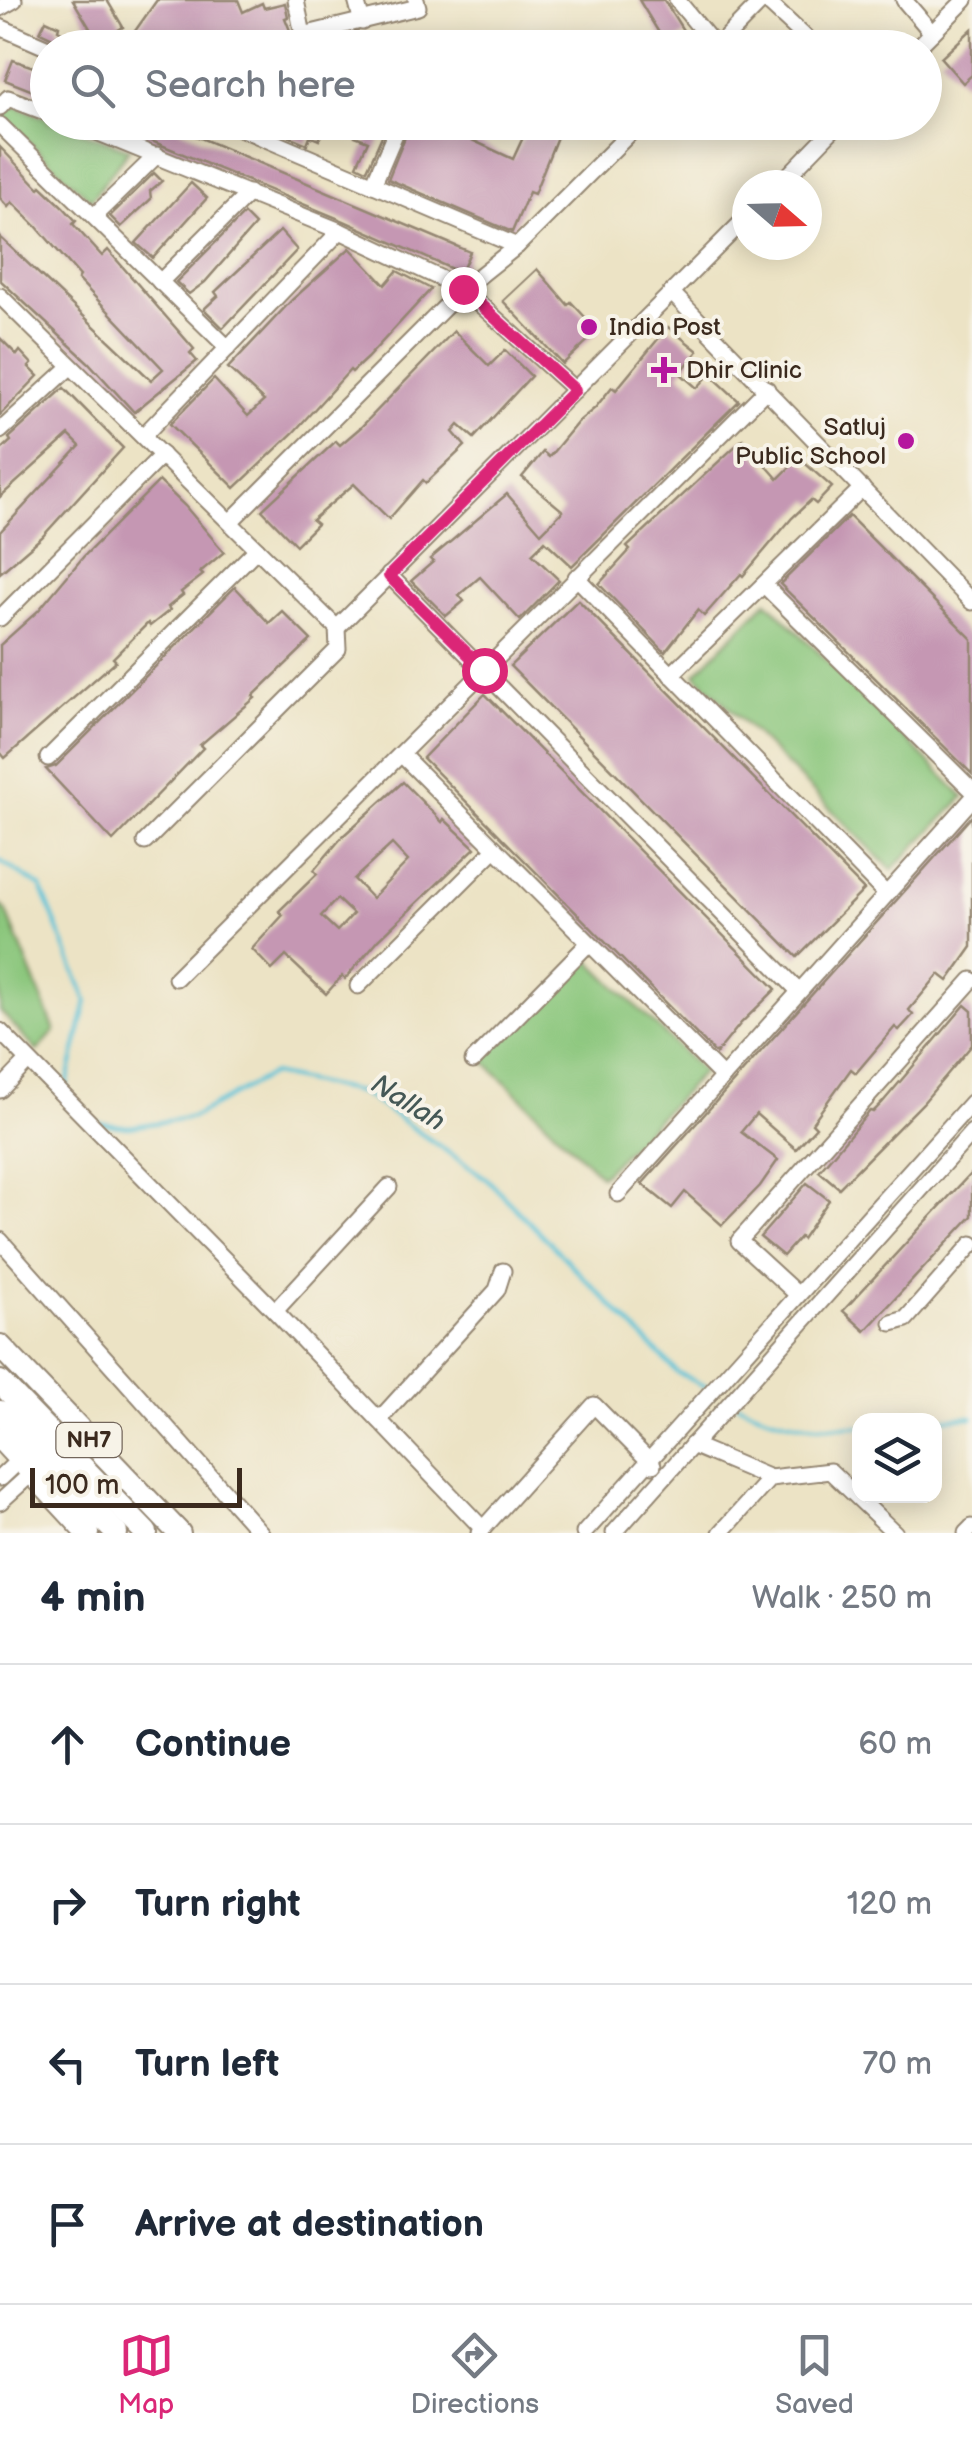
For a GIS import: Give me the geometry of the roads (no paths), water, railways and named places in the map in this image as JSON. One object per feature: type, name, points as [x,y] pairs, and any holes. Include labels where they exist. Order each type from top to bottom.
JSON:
[{"type":"highway","name":"NH7","points":[[0,1346],[179,1533]]},
{"type":"highway","points":[[0,1382],[146,1533]]},
{"type":"highway","points":[[0,1412],[116,1533]]},
{"type":"highway","name":"NH7","points":[[0,1438],[89,1533]]},
{"type":"highway","points":[[75,1490],[89,1533]]},
{"type":"street","points":[[0,8],[14,0]]},
{"type":"street","points":[[296,0],[302,30]]},
{"type":"street","points":[[356,0],[362,22]]},
{"type":"street","points":[[326,30],[418,7],[416,0]]},
{"type":"street","points":[[677,0],[702,30]]},
{"type":"street","points":[[733,30],[764,0],[796,30]]},
{"type":"street","points":[[904,0],[929,30]]},
{"type":"street","points":[[935,30],[965,0]]},
{"type":"street","points":[[0,27],[30,40]]},
{"type":"street","points":[[0,107],[8,98],[30,106]]},
{"type":"street","points":[[0,126],[228,348]]},
{"type":"street","points":[[118,140],[340,232],[463,289],[575,390]]},
{"type":"street","points":[[268,140],[517,246]]},
{"type":"street","points":[[373,185],[392,140]]},
{"type":"street","points":[[230,522],[463,289],[517,246],[622,140]]},
{"type":"street","points":[[794,170],[823,140]]},
{"type":"street","points":[[94,216],[157,155]]},
{"type":"street","points":[[160,282],[249,194]]},
{"type":"street","points":[[143,436],[340,232]]},
{"type":"street","points":[[337,628],[732,232]]},
{"type":"street","points":[[672,293],[972,602]]},
{"type":"street","points":[[0,296],[337,628],[338,649],[145,842]]},
{"type":"street","points":[[0,431],[70,367]]},
{"type":"street","points":[[176,978],[767,390]]},
{"type":"street","points":[[0,618],[162,454]]},
{"type":"street","points":[[671,674],[862,488]]},
{"type":"street","points":[[48,758],[257,549]]},
{"type":"street","points":[[389,576],[798,990]]},
{"type":"street","points":[[576,577],[885,892]]},
{"type":"street","points":[[764,585],[972,790]]},
{"type":"street","points":[[401,754],[723,1077]]},
{"type":"street","points":[[618,1194],[972,798]]},
{"type":"street","points":[[358,986],[495,849]]},
{"type":"street","points":[[473,1061],[589,943]]},
{"type":"street","points":[[798,1295],[739,1242],[972,980]]},
{"type":"street","points":[[0,1031],[275,1311],[481,1531],[594,1405],[665,1476]]},
{"type":"street","points":[[0,1090],[28,1061]]},
{"type":"street","points":[[584,1533],[972,1102]]},
{"type":"street","points":[[614,1533],[972,1132]]},
{"type":"street","points":[[275,1311],[390,1187]]},
{"type":"street","points":[[0,1240],[261,1533]]},
{"type":"street","points":[[892,1324],[906,1318],[972,1244]]},
{"type":"street","points":[[379,1420],[497,1290],[503,1271]]},
{"type":"street","points":[[696,1441],[770,1478],[830,1471],[896,1533]]},
{"type":"street","points":[[0,1478],[26,1466]]},
{"type":"street","points":[[0,1502],[26,1466]]},
{"type":"street","points":[[720,1533],[770,1478]]},
{"type":"street","points":[[966,1533],[972,1526]]},
{"type":"waterway","name":"Nallah","points":[[0,861],[41,887],[87,1001],[66,1089]]},
{"type":"waterway","name":"Nallah","points":[[98,1123],[129,1127],[193,1117],[272,1074],[362,1093],[487,1179],[677,1372],[708,1388]]},
{"type":"waterway","name":"Nallah","points":[[738,1404],[798,1423],[852,1426]]},
{"type":"waterway","name":"Nallah","points":[[942,1419],[972,1417]]},
{"type":"place","name":"India Post","points":[[589,327]]},
{"type":"place","name":"Dhir Clinic","points":[[664,370]]},
{"type":"place","name":"Satluj Public School","points":[[906,441]]}]
